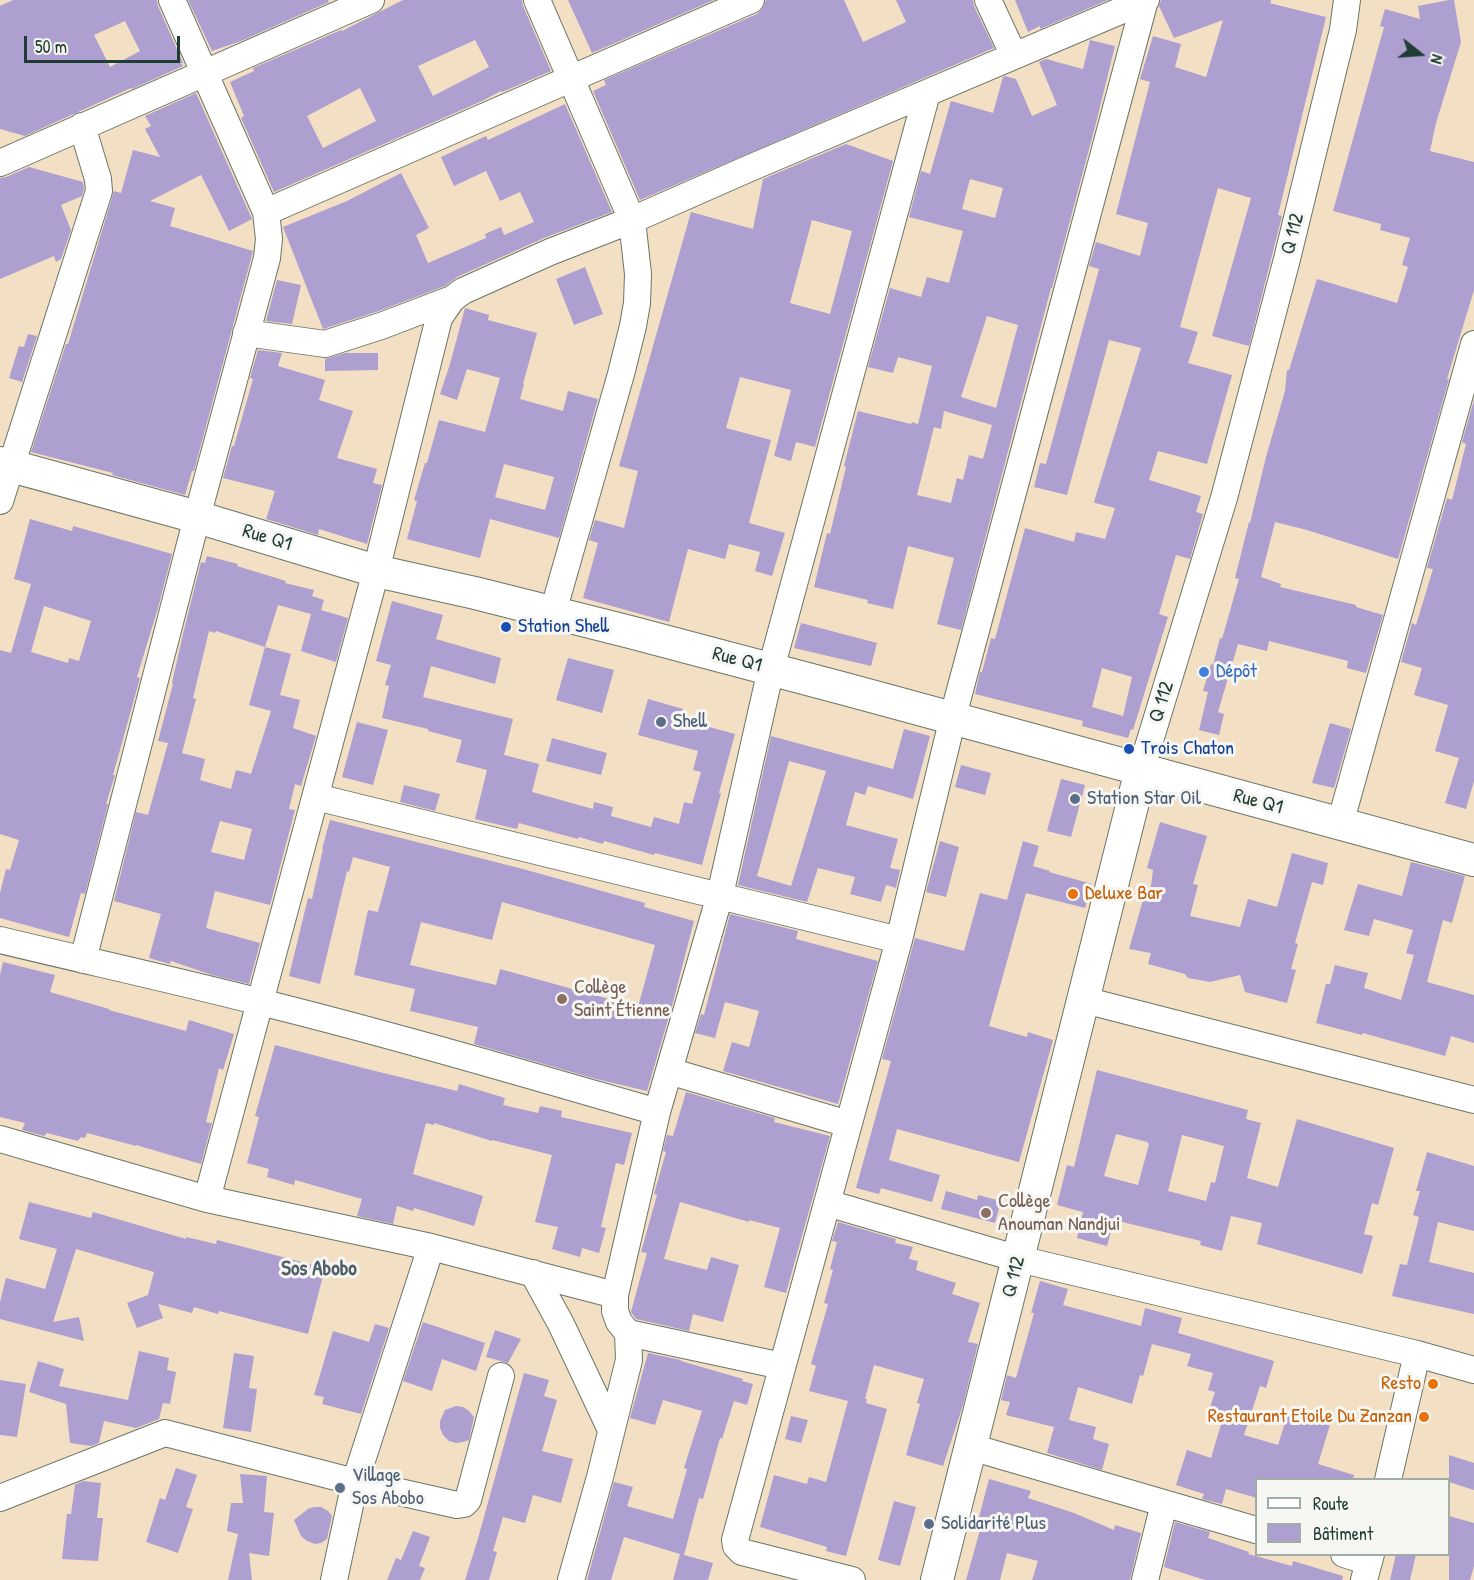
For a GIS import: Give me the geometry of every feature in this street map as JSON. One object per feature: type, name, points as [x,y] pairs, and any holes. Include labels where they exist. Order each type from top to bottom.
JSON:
[{"type":"street","points":[[83,960],[197,517],[267,258],[269,239],[266,212],[172,0]]},
{"type":"street","points":[[0,163],[371,0]]},
{"type":"street","points":[[537,0],[632,220],[638,274],[637,303],[621,374],[553,612]]},
{"type":"street","points":[[266,212],[751,0]]},
{"type":"street","points":[[988,0],[1014,56]]},
{"type":"street","points":[[246,333],[325,344],[381,326],[452,299],[463,291],[550,252],[632,220],[1145,0]]},
{"type":"street","points":[[852,1580],[742,1552],[736,1546],[735,1540],[898,940],[952,718],[1145,0]]},
{"type":"street","name":"Q 112","points":[[937,1580],[1141,770],[1224,498],[1287,259],[1343,30],[1347,0]]},
{"type":"street","points":[[571,1580],[600,1478],[629,1360],[628,1333],[619,1322],[615,1311],[615,1295],[657,1112],[720,895],[771,669],[927,93]]},
{"type":"street","points":[[0,501],[6,465],[99,191],[98,179],[82,126]]},
{"type":"street","points":[[207,1199],[376,571],[439,318],[452,299]]},
{"type":"street","points":[[1340,824],[1474,344]]},
{"type":"street","name":"Rue Q1","points":[[6,465],[197,517],[376,571],[553,612],[771,669],[1474,860]]},
{"type":"street","points":[[316,797],[898,940]]},
{"type":"street","points":[[0,940],[260,1002],[440,1050],[657,1112]]},
{"type":"street","points":[[1084,1000],[1474,1100]]},
{"type":"street","points":[[669,1071],[848,1124]]},
{"type":"street","points":[[1,1145],[207,1199],[431,1247],[615,1295]]},
{"type":"street","points":[[827,1203],[1019,1259],[1417,1354],[1474,1370]]},
{"type":"street","points":[[334,1580],[355,1482],[431,1247]]},
{"type":"street","points":[[533,1273],[566,1334],[611,1430]]},
{"type":"street","points":[[628,1333],[782,1366]]},
{"type":"street","points":[[1388,1478],[1417,1354]]},
{"type":"street","points":[[0,1498],[165,1433],[355,1482],[457,1505],[464,1504],[468,1500],[501,1376]]},
{"type":"street","points":[[971,1447],[1255,1529]]},
{"type":"street","points":[[1145,1580],[1164,1504]]},
{"type":"street","points":[[1348,1556],[1368,1565]]},
{"type":"building","points":[[13,0],[157,0],[183,66],[25,136],[0,129],[0,6]],"holes":[[[125,21],[140,51],[110,67],[94,35]]]},
{"type":"building","points":[[188,0],[328,0],[329,2],[241,41],[212,51]]},
{"type":"building","points":[[403,0],[522,0],[551,71],[274,192],[241,118],[244,116],[230,82],[254,71],[253,68],[342,31]],"holes":[[[475,40],[489,67],[433,96],[418,66]],[[360,88],[376,121],[323,148],[307,116]]]},
{"type":"building","points":[[568,0],[714,0],[592,53]]},
{"type":"building","points":[[766,0],[844,0],[863,42],[906,22],[896,0],[973,0],[994,48],[640,200],[593,91],[606,85],[604,80],[757,14],[763,8]]},
{"type":"building","points":[[1015,0],[1108,0],[1028,32]]},
{"type":"building","points":[[1161,0],[1271,0],[1269,3],[1326,17],[1278,215],[1282,216],[1249,346],[1212,336],[1251,198],[1218,188],[1180,327],[1198,332],[1188,363],[1232,375],[1207,464],[1158,451],[1149,480],[1201,496],[1196,512],[1203,514],[1190,559],[1176,555],[1159,614],[1168,617],[1133,730],[1131,729],[1128,738],[1082,726],[1083,721],[975,694],[991,638],[995,639],[1025,528],[1074,542],[1076,532],[1105,539],[1115,508],[1094,502],[1141,348],[1109,340],[1067,495],[1034,487],[1040,463],[1046,464],[1099,269],[1089,266],[1096,242],[1140,256],[1148,223],[1116,214],[1150,82],[1140,79],[1153,36],[1181,44],[1175,67],[1206,77],[1223,20],[1174,38],[1159,6]],"holes":[[[1102,668],[1132,677],[1123,716],[1092,707]]]},
{"type":"building","points":[[1454,0],[1461,42],[1436,123],[1430,151],[1474,162],[1474,290],[1398,559],[1275,522],[1261,577],[1281,584],[1280,587],[1356,605],[1356,607],[1383,615],[1366,673],[1347,668],[1348,661],[1269,641],[1267,651],[1238,644],[1218,712],[1224,714],[1219,735],[1199,730],[1208,692],[1203,691],[1220,638],[1222,639],[1239,579],[1235,578],[1285,391],[1287,370],[1289,370],[1317,279],[1397,303],[1408,267],[1402,265],[1410,238],[1380,230],[1381,224],[1333,211],[1384,27],[1380,26],[1385,9],[1420,19],[1418,6]]},
{"type":"building","points":[[1090,40],[1115,46],[961,630],[937,624],[954,558],[908,546],[893,609],[867,603],[868,600],[814,587],[827,533],[830,534],[858,411],[918,424],[932,366],[898,357],[893,373],[868,367],[890,288],[921,297],[927,277],[949,283],[963,231],[909,217],[921,171],[930,174],[951,101],[993,113],[1005,76],[1016,79],[1032,116],[1057,105],[1039,62],[1046,59],[1083,69]],"holes":[[[970,179],[1003,188],[995,218],[962,209]],[[987,316],[1018,325],[996,408],[961,397]],[[944,411],[992,425],[983,459],[969,455],[963,480],[957,478],[951,503],[917,495],[934,427],[941,429]]]},
{"type":"building","points":[[196,93],[252,219],[229,231],[201,175],[150,201],[175,208],[170,226],[253,251],[194,471],[192,471],[185,495],[112,475],[113,473],[31,452],[66,344],[68,344],[114,191],[121,193],[133,150],[160,157],[145,129],[151,126],[145,116]]},
{"type":"building","points":[[565,104],[612,212],[544,238],[457,277],[445,286],[323,329],[283,227],[347,201],[401,173],[429,228],[416,235],[428,263],[486,238],[485,234],[501,227],[504,235],[534,222],[520,192],[500,201],[486,171],[454,186],[441,157],[486,136],[488,140]]},
{"type":"building","points":[[846,144],[893,161],[815,447],[796,442],[791,461],[774,456],[791,390],[740,377],[726,428],[771,440],[749,523],[785,533],[772,576],[755,571],[760,552],[729,544],[725,559],[688,549],[669,622],[583,598],[598,543],[589,540],[595,520],[624,528],[638,471],[619,466],[691,212],[753,229],[763,179]],"holes":[[[812,220],[852,231],[830,314],[790,303]]]},
{"type":"building","points":[[29,167],[83,182],[84,189],[82,196],[61,205],[71,230],[61,259],[56,262],[54,256],[0,279],[0,178]]},
{"type":"building","points":[[585,267],[603,314],[574,325],[556,279]]},
{"type":"building","points":[[277,280],[301,285],[292,324],[266,321]]},
{"type":"building","points":[[465,308],[489,315],[488,320],[537,333],[520,399],[563,411],[568,391],[598,399],[559,538],[490,519],[480,558],[407,539],[417,501],[414,500],[439,420],[485,432],[500,378],[467,369],[457,400],[440,394]],"holes":[[[504,464],[554,477],[545,510],[495,497]]]},
{"type":"building","points":[[28,334],[37,336],[22,382],[9,378],[19,346],[24,347]]},
{"type":"building","points":[[258,350],[282,353],[278,366],[325,380],[319,400],[353,411],[337,458],[377,469],[373,483],[382,485],[367,544],[319,529],[318,535],[266,519],[275,491],[223,478],[253,379],[250,378]]},
{"type":"building","points":[[345,353],[378,353],[378,370],[325,371],[325,359]]},
{"type":"building","points":[[1474,400],[1474,781],[1466,809],[1445,803],[1459,758],[1435,751],[1448,705],[1414,695],[1422,668],[1401,662],[1412,623],[1416,625],[1433,569],[1427,568],[1447,498],[1452,500],[1466,444],[1462,442]]},
{"type":"building","points":[[30,519],[72,531],[73,526],[172,554],[137,677],[140,678],[113,775],[115,775],[85,894],[81,893],[69,937],[0,918],[0,893],[6,869],[10,870],[19,840],[0,834],[0,650],[11,653],[31,584],[14,579]],"holes":[[[44,606],[91,621],[79,661],[69,658],[68,663],[31,652]]]},
{"type":"building","points":[[207,556],[238,564],[237,566],[286,581],[285,583],[314,590],[312,596],[324,600],[321,610],[348,618],[336,662],[301,651],[311,614],[278,605],[265,647],[291,654],[280,695],[300,700],[293,728],[316,736],[301,786],[295,784],[289,809],[295,810],[270,905],[215,891],[206,928],[260,943],[249,984],[212,975],[171,961],[170,964],[149,958],[161,914],[114,901],[136,812],[148,815],[168,743],[158,741],[201,562],[205,563]],"holes":[[[209,631],[215,633],[216,631],[265,647],[249,705],[271,711],[251,774],[236,770],[231,789],[200,780],[205,759],[182,753],[196,699],[193,698]],[[220,821],[252,829],[244,860],[211,852]]]},
{"type":"building","points":[[392,601],[443,615],[436,639],[501,658],[495,684],[431,666],[423,697],[513,719],[504,755],[539,764],[532,792],[593,809],[594,802],[613,807],[611,816],[651,827],[654,817],[679,824],[684,802],[692,804],[701,772],[693,770],[698,751],[638,735],[648,699],[683,709],[680,719],[735,734],[702,865],[604,841],[603,844],[579,837],[578,839],[519,823],[517,829],[475,819],[487,770],[456,762],[462,740],[382,718],[389,686],[385,685],[391,665],[376,661]]},
{"type":"building","points":[[801,623],[877,643],[871,666],[794,648]]},
{"type":"building","points":[[568,658],[614,670],[602,713],[556,700]]},
{"type":"building","points":[[357,722],[388,730],[373,785],[342,777]]},
{"type":"building","points":[[1330,723],[1351,729],[1334,788],[1312,783]]},
{"type":"building","points":[[904,729],[930,736],[913,799],[868,786],[865,795],[855,792],[846,825],[898,839],[890,868],[900,870],[896,888],[886,885],[881,902],[850,894],[855,877],[818,868],[807,902],[738,885],[771,736],[893,769]],"holes":[[[789,761],[826,771],[791,886],[757,876]]]},
{"type":"building","points":[[552,738],[607,753],[601,775],[546,761]]},
{"type":"building","points":[[961,765],[991,773],[985,795],[955,787]]},
{"type":"building","points":[[1061,779],[1085,785],[1071,837],[1047,831]]},
{"type":"building","points":[[404,785],[440,794],[435,811],[400,802]]},
{"type":"building","points":[[330,820],[523,869],[645,903],[644,907],[694,921],[647,1091],[474,1044],[478,1027],[410,1011],[415,989],[354,975],[368,910],[378,912],[390,867],[353,857],[349,872],[347,871],[320,984],[289,976],[308,898],[312,899]],"holes":[[[502,902],[655,945],[638,1007],[500,969],[496,985],[410,965],[421,922],[492,940]]]},
{"type":"building","points":[[1160,822],[1207,836],[1193,884],[1198,885],[1190,916],[1240,927],[1248,899],[1277,907],[1292,853],[1328,863],[1323,885],[1312,882],[1295,943],[1298,944],[1291,969],[1296,970],[1287,1003],[1245,992],[1240,975],[1210,982],[1188,978],[1185,974],[1148,964],[1151,953],[1129,949],[1143,900],[1149,902],[1153,870],[1147,868]]},
{"type":"building","points":[[940,841],[959,847],[946,897],[926,892]]},
{"type":"building","points":[[1023,841],[1039,846],[1033,866],[1092,884],[1085,908],[1026,893],[989,1026],[1027,1037],[1028,1032],[1053,1040],[1019,1162],[897,1129],[889,1160],[940,1175],[932,1202],[881,1188],[879,1194],[856,1188],[891,1061],[882,1059],[915,938],[964,951],[980,893],[1007,900]]},
{"type":"building","points":[[1411,862],[1465,876],[1452,923],[1443,920],[1427,982],[1474,995],[1474,1043],[1451,1036],[1445,1056],[1363,1033],[1362,1035],[1316,1023],[1326,984],[1330,984],[1335,965],[1368,973],[1364,988],[1401,1000],[1414,955],[1406,953],[1413,930],[1374,919],[1369,936],[1344,930],[1358,884],[1402,896]]},
{"type":"building","points":[[730,914],[798,931],[796,939],[878,961],[838,1104],[723,1071],[732,1042],[749,1047],[759,1011],[725,1002],[715,1038],[695,1033],[701,1014],[704,1015]]},
{"type":"building","points":[[3,962],[55,975],[50,992],[186,1031],[189,1020],[234,1034],[223,1070],[219,1068],[206,1122],[212,1123],[201,1164],[87,1133],[85,1138],[81,1137],[78,1141],[47,1133],[44,1136],[22,1130],[25,1123],[0,1117],[0,975]]},
{"type":"building","points":[[275,1045],[457,1091],[459,1084],[505,1098],[503,1105],[538,1113],[540,1106],[562,1111],[561,1117],[632,1133],[624,1165],[616,1163],[601,1227],[606,1228],[599,1253],[582,1248],[580,1257],[552,1249],[558,1227],[535,1222],[552,1155],[492,1141],[434,1123],[434,1125],[426,1123],[413,1174],[483,1196],[474,1226],[414,1208],[413,1211],[397,1206],[393,1224],[357,1216],[362,1199],[295,1180],[294,1185],[267,1177],[269,1169],[247,1163],[259,1117],[255,1116]]},
{"type":"building","points":[[1097,1070],[1248,1110],[1246,1119],[1261,1123],[1247,1178],[1278,1187],[1297,1119],[1394,1148],[1378,1205],[1372,1203],[1364,1234],[1373,1236],[1362,1274],[1257,1244],[1262,1223],[1231,1216],[1222,1251],[1200,1245],[1201,1241],[1114,1220],[1107,1246],[1077,1238],[1083,1212],[1057,1205],[1067,1165],[1074,1167]],"holes":[[[1116,1134],[1149,1144],[1138,1185],[1104,1176]],[[1182,1135],[1224,1146],[1215,1183],[1211,1182],[1206,1201],[1168,1191]]]},
{"type":"building","points":[[686,1092],[775,1118],[774,1122],[830,1136],[786,1293],[764,1287],[780,1228],[749,1220],[749,1222],[680,1202],[664,1259],[707,1270],[711,1257],[739,1265],[723,1322],[693,1314],[689,1331],[636,1319],[631,1312],[647,1253],[641,1252],[657,1195],[654,1194],[666,1152],[663,1151],[667,1135],[673,1136]]},
{"type":"building","points":[[1427,1152],[1474,1166],[1474,1231],[1438,1222],[1429,1262],[1474,1273],[1474,1314],[1392,1296],[1400,1264],[1407,1265],[1419,1217],[1413,1215],[1420,1191],[1416,1191]]},
{"type":"building","points":[[946,1191],[977,1200],[978,1195],[1001,1201],[995,1223],[941,1209]]},
{"type":"building","points":[[29,1202],[91,1218],[93,1212],[186,1239],[186,1237],[216,1244],[217,1240],[325,1268],[308,1334],[219,1311],[218,1314],[194,1307],[192,1313],[158,1304],[163,1318],[137,1328],[127,1303],[148,1295],[154,1272],[76,1249],[53,1322],[79,1317],[84,1341],[0,1319],[0,1302],[6,1278],[45,1289],[57,1249],[19,1239]]},
{"type":"building","points":[[838,1222],[896,1239],[895,1243],[913,1247],[909,1259],[918,1261],[916,1270],[956,1283],[952,1294],[980,1303],[968,1342],[978,1344],[963,1405],[943,1466],[906,1455],[920,1404],[917,1403],[924,1379],[874,1365],[865,1399],[867,1399],[866,1403],[887,1409],[846,1556],[826,1551],[827,1547],[760,1527],[774,1475],[807,1484],[809,1477],[826,1482],[848,1401],[809,1391],[816,1366],[811,1364],[828,1304],[824,1303],[833,1270],[830,1269],[837,1242],[832,1241]]},
{"type":"building","points":[[1040,1281],[1068,1289],[1063,1305],[1141,1326],[1145,1308],[1182,1318],[1178,1333],[1274,1361],[1266,1388],[1260,1386],[1244,1435],[1278,1445],[1288,1413],[1314,1420],[1317,1411],[1333,1415],[1318,1464],[1354,1475],[1353,1478],[1255,1478],[1255,1497],[1226,1489],[1222,1504],[1202,1499],[1204,1494],[1176,1485],[1187,1450],[1211,1458],[1222,1421],[1207,1416],[1215,1392],[1208,1390],[1213,1373],[1187,1366],[1191,1354],[1152,1344],[1132,1404],[1078,1387],[1069,1420],[1096,1427],[1093,1439],[1109,1444],[1102,1470],[1047,1453],[1054,1427],[1006,1415],[1010,1402],[1001,1400],[1007,1375],[1016,1378],[1034,1313],[1031,1313]]},
{"type":"building","points":[[423,1322],[485,1343],[476,1371],[442,1359],[432,1391],[403,1381]]},
{"type":"building","points":[[375,1324],[389,1328],[361,1414],[322,1404],[324,1397],[314,1395],[333,1331],[369,1342]]},
{"type":"building","points":[[495,1330],[521,1339],[508,1363],[486,1357]]},
{"type":"building","points":[[139,1351],[169,1358],[167,1370],[176,1372],[170,1404],[163,1403],[159,1419],[136,1428],[104,1421],[99,1443],[91,1446],[70,1443],[66,1404],[29,1392],[38,1361],[64,1369],[59,1386],[128,1400]]},
{"type":"building","points":[[234,1353],[254,1356],[249,1388],[257,1389],[251,1432],[223,1428]]},
{"type":"building","points":[[648,1353],[681,1360],[753,1384],[747,1405],[734,1401],[722,1439],[720,1438],[703,1499],[699,1498],[684,1555],[713,1563],[708,1580],[673,1580],[680,1554],[624,1537],[611,1580],[587,1580],[614,1482],[633,1487],[627,1506],[673,1519],[687,1469],[684,1468],[702,1411],[663,1400],[655,1425],[630,1418]]},
{"type":"building","points":[[524,1373],[549,1380],[544,1396],[557,1400],[542,1451],[573,1459],[561,1503],[533,1495],[525,1523],[503,1517],[493,1551],[497,1552],[489,1580],[465,1580],[477,1542]]},
{"type":"building","points":[[0,1380],[26,1384],[17,1437],[0,1435]]},
{"type":"building","points":[[456,1406],[463,1407],[474,1417],[469,1440],[456,1443],[449,1441],[443,1435],[440,1421],[445,1410]]},
{"type":"building","points":[[791,1416],[808,1420],[801,1443],[785,1439]]},
{"type":"building","points":[[1449,1455],[1474,1463],[1474,1490],[1450,1482]]},
{"type":"building","points":[[176,1468],[197,1475],[186,1507],[193,1509],[178,1553],[146,1542],[160,1498],[165,1500]]},
{"type":"building","points":[[240,1474],[267,1476],[264,1512],[274,1513],[269,1556],[249,1553],[252,1580],[228,1580],[238,1534],[227,1531],[231,1503],[243,1503]]},
{"type":"building","points":[[989,1479],[1031,1491],[1028,1498],[1074,1513],[1114,1530],[1115,1525],[1141,1533],[1130,1580],[1032,1580],[1038,1561],[1007,1553],[1000,1580],[966,1580],[982,1523],[978,1521]]},
{"type":"building","points":[[83,1481],[101,1483],[97,1518],[103,1518],[98,1561],[62,1559],[67,1514],[71,1514],[75,1485]]},
{"type":"building","points":[[894,1501],[916,1507],[900,1566],[878,1560]]},
{"type":"building","points":[[314,1507],[321,1507],[332,1516],[327,1539],[315,1544],[301,1536],[294,1520]]},
{"type":"building","points":[[1450,1516],[1474,1523],[1474,1566],[1470,1580],[1449,1580]]},
{"type":"building","points":[[1175,1522],[1210,1532],[1208,1538],[1249,1552],[1248,1554],[1292,1566],[1293,1561],[1343,1576],[1342,1580],[1205,1580],[1164,1567]]},
{"type":"building","points":[[413,1531],[430,1537],[419,1566],[425,1568],[420,1580],[387,1580],[396,1558],[401,1560]]},
{"type":"building","points":[[1396,1556],[1416,1556],[1410,1580],[1390,1580]]},
{"type":"place","name":"Station Shell","points":[[506,627]]},
{"type":"place","name":"Dépôt","points":[[1204,672]]},
{"type":"place","name":"Shell","points":[[661,722]]},
{"type":"place","name":"Trois Chaton","points":[[1129,749]]},
{"type":"place","name":"Station Star Oil","points":[[1075,799]]},
{"type":"place","name":"Deluxe Bar","points":[[1073,894]]},
{"type":"place","name":"Collège Saint Étienne","points":[[562,999]]},
{"type":"place","name":"Collège Anouman Nandjui","points":[[986,1213]]},
{"type":"place","name":"Resto","points":[[1433,1384]]},
{"type":"place","name":"Restaurant Etoile Du Zanzan","points":[[1424,1417]]},
{"type":"place","name":"Village Sos Abobo","points":[[340,1488]]},
{"type":"place","name":"Solidarité Plus","points":[[929,1524]]},
{"type":"district","name":"Sos Abobo","points":[[319,1269]]}]
